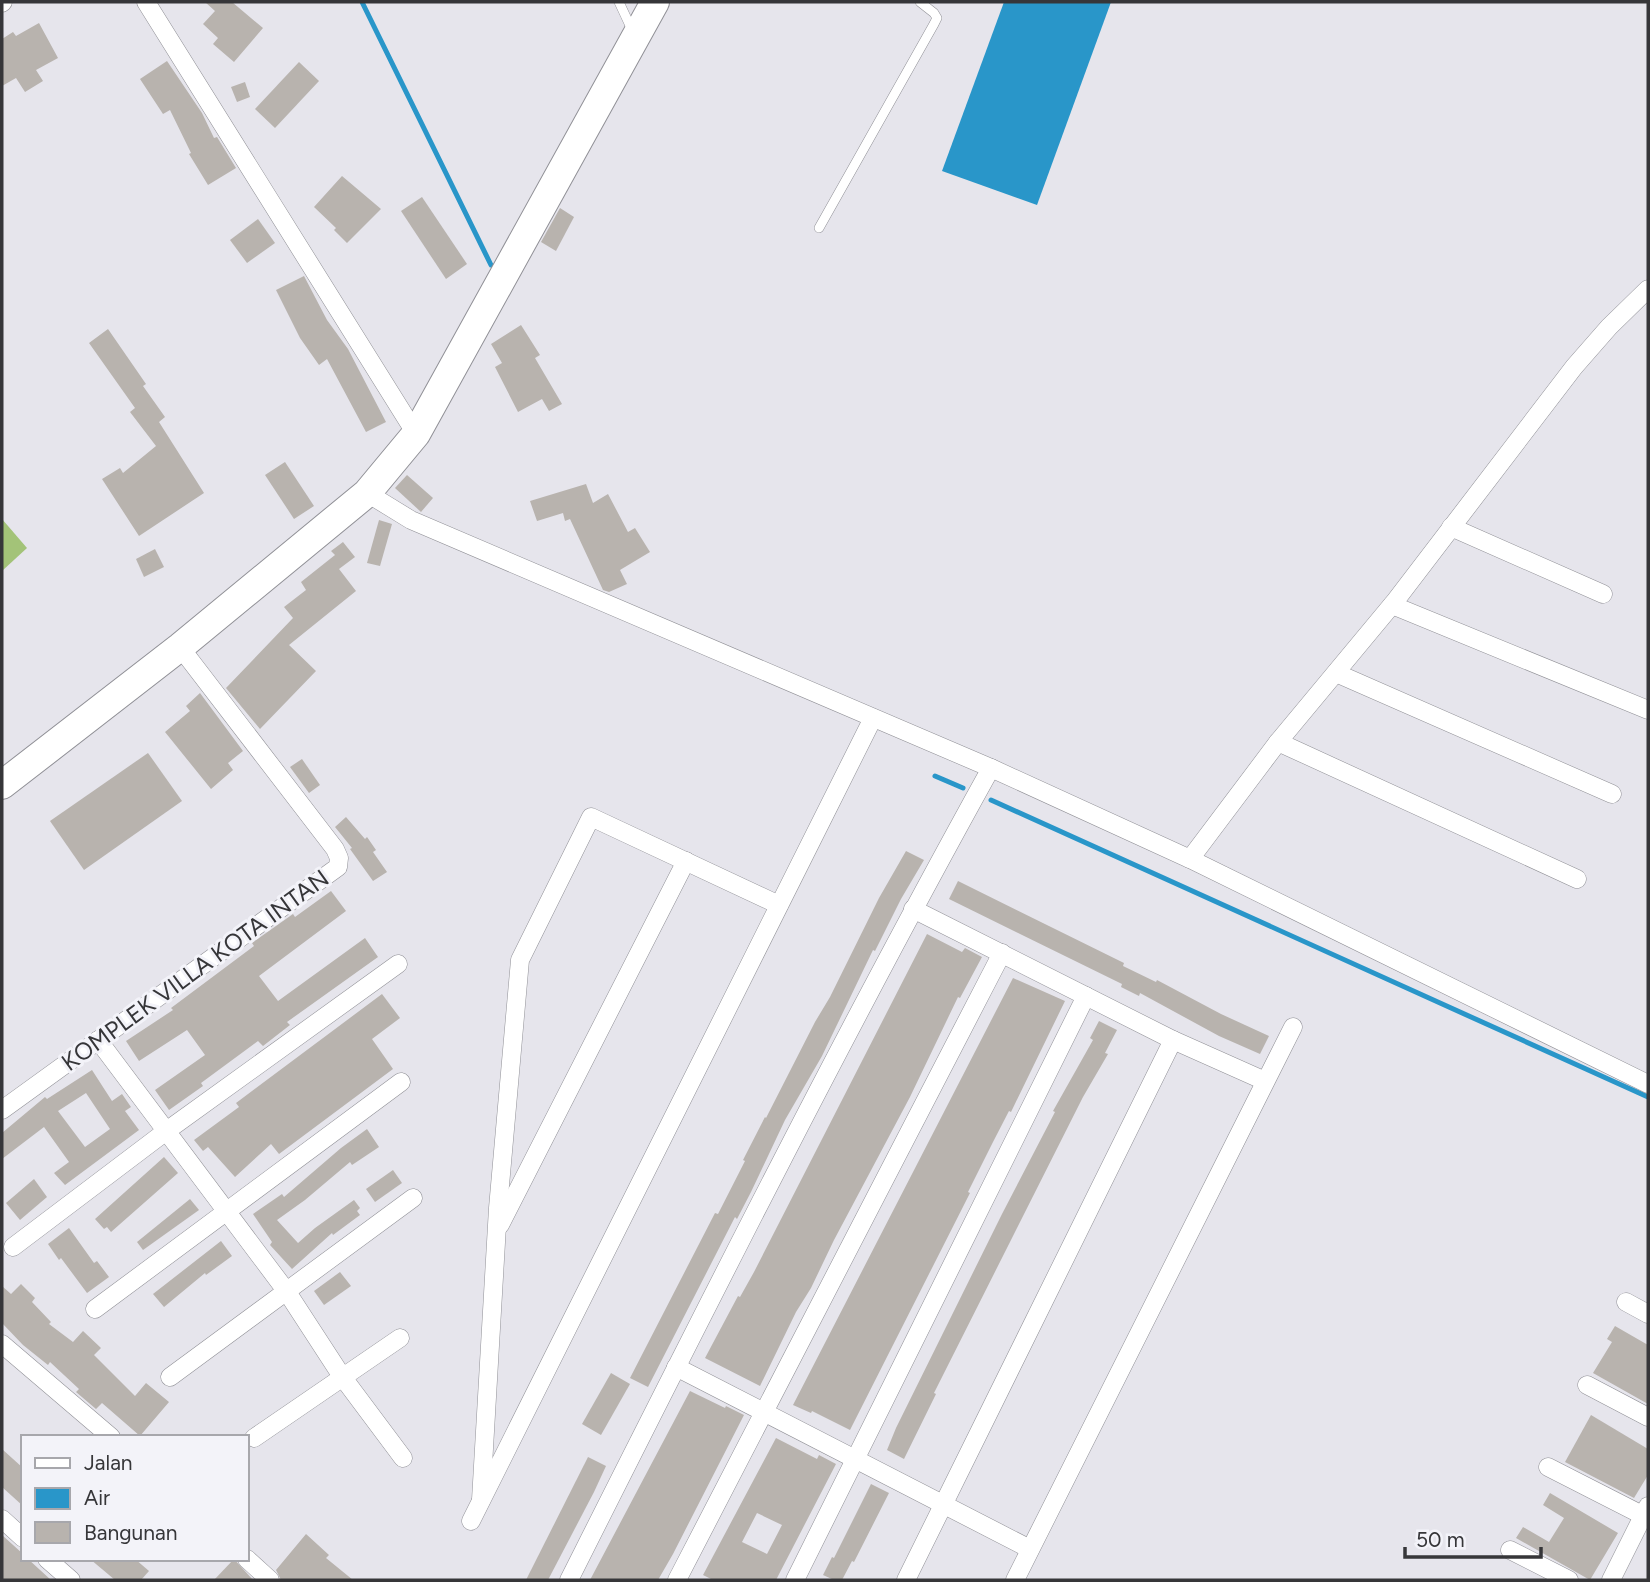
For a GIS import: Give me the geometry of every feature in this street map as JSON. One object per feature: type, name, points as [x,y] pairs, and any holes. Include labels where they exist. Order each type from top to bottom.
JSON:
[{"type":"main road","points":[[2,785],[180,647],[367,493],[416,434],[655,2]]},
{"type":"street","points":[[146,2],[416,434]]},
{"type":"street","points":[[1190,859],[1278,743],[1392,605],[1574,367],[1609,327],[1648,289]]},
{"type":"street","points":[[367,493],[411,520],[991,768],[1190,859],[1648,1084]]},
{"type":"street","points":[[1451,527],[1602,594]]},
{"type":"street","points":[[1392,605],[1648,709]]},
{"type":"street","name":"KOMPLEK VILLA KOTA INTAN","points":[[3,1108],[338,867],[339,858],[327,838],[180,647]]},
{"type":"street","points":[[1336,673],[1612,794]]},
{"type":"street","points":[[471,1521],[873,718]]},
{"type":"street","points":[[1278,743],[1577,880]]},
{"type":"street","points":[[569,1580],[913,909],[991,768]]},
{"type":"street","points":[[481,1500],[497,1231],[520,960],[591,817],[779,905]]},
{"type":"street","points":[[497,1231],[686,861]]},
{"type":"street","points":[[913,909],[1173,1040],[1265,1081]]},
{"type":"street","points":[[677,1580],[762,1411],[821,1304],[1002,953]]},
{"type":"street","points":[[13,1247],[165,1132],[398,964]]},
{"type":"street","points":[[795,1580],[1086,996]]},
{"type":"street","points":[[1015,1580],[1293,1027]]},
{"type":"street","points":[[98,1040],[287,1292],[343,1377],[403,1458]]},
{"type":"street","points":[[906,1580],[1173,1040]]},
{"type":"street","points":[[95,1309],[401,1082]]},
{"type":"street","points":[[170,1377],[413,1198]]},
{"type":"street","points":[[1626,1302],[1648,1314]]},
{"type":"street","points":[[254,1438],[400,1338]]},
{"type":"street","points":[[2,1344],[109,1435]]},
{"type":"street","points":[[676,1367],[1030,1549]]},
{"type":"street","points":[[1587,1385],[1648,1417]]},
{"type":"street","points":[[1548,1468],[1647,1513],[1611,1580]]},
{"type":"street","points":[[2,1519],[21,1536]]},
{"type":"street","points":[[1510,1550],[1569,1580]]},
{"type":"street","points":[[248,1560],[270,1580]]},
{"type":"street","points":[[49,1561],[71,1580]]},
{"type":"lane","points":[[619,2],[636,37]]},
{"type":"lane","points":[[819,228],[937,18],[919,2]]},
{"type":"green space","points":[[2,519],[27,548],[2,571]]},
{"type":"water","points":[[1004,2],[1111,2],[1037,205],[942,171]]},
{"type":"building","points":[[205,2],[232,2],[263,28],[234,62],[213,44],[218,38],[203,24],[215,11]]},
{"type":"building","points":[[39,23],[58,58],[36,70],[43,81],[25,92],[16,78],[2,86],[2,39],[13,32],[16,36]]},
{"type":"building","points":[[167,61],[202,113],[214,138],[217,137],[236,168],[208,185],[189,154],[191,153],[170,110],[163,114],[140,79]]},
{"type":"building","points":[[299,62],[319,81],[275,128],[255,109]]},
{"type":"building","points":[[245,82],[250,97],[237,102],[231,87]]},
{"type":"building","points":[[342,176],[381,209],[347,243],[314,207]]},
{"type":"building","points":[[422,197],[467,264],[446,279],[401,211]]},
{"type":"building","points":[[560,208],[574,217],[556,251],[541,242]]},
{"type":"building","points":[[258,219],[275,243],[247,263],[230,240]]},
{"type":"building","points":[[304,276],[327,320],[348,349],[386,422],[366,432],[327,359],[319,365],[300,338],[276,290]]},
{"type":"building","points":[[521,325],[540,355],[535,358],[562,404],[549,411],[542,399],[518,412],[495,367],[502,363],[491,344]]},
{"type":"building","points":[[108,329],[146,384],[143,386],[165,417],[159,422],[204,493],[139,536],[102,479],[120,468],[123,473],[156,446],[130,412],[135,408],[89,343]]},
{"type":"building","points":[[285,462],[314,506],[294,519],[265,475]]},
{"type":"building","points":[[407,475],[433,498],[421,512],[395,488]]},
{"type":"building","points":[[586,484],[593,503],[608,494],[628,532],[635,528],[650,552],[620,570],[627,584],[609,592],[603,590],[570,519],[565,521],[563,513],[537,521],[530,501]]},
{"type":"building","points":[[379,520],[392,524],[380,566],[367,563]]},
{"type":"building","points":[[343,542],[355,557],[339,569],[356,591],[289,645],[316,671],[260,729],[226,688],[293,618],[284,607],[306,590],[301,582],[335,555],[331,551]]},
{"type":"building","points":[[155,549],[164,567],[144,577],[136,559]]},
{"type":"building","points":[[200,693],[243,751],[228,763],[233,770],[211,789],[165,732],[190,711],[186,706]]},
{"type":"building","points":[[148,753],[182,801],[84,870],[50,821]]},
{"type":"building","points":[[302,759],[320,785],[309,793],[290,767]]},
{"type":"building","points":[[346,817],[365,839],[367,837],[376,850],[373,852],[387,872],[373,881],[335,827]]},
{"type":"building","points":[[906,851],[924,860],[875,951],[873,950],[822,1056],[785,1120],[737,1219],[735,1217],[648,1387],[630,1378],[715,1213],[718,1214],[745,1161],[743,1160],[830,997],[879,898]]},
{"type":"building","points":[[958,881],[1124,963],[1123,966],[1269,1036],[1260,1054],[1219,1036],[1140,993],[1139,996],[1121,987],[1122,984],[949,899]]},
{"type":"building","points":[[331,891],[346,911],[259,976],[278,1001],[365,938],[378,957],[287,1022],[290,1025],[263,1046],[258,1041],[169,1110],[155,1090],[205,1055],[187,1030],[139,1061],[126,1041],[173,1010],[171,1008],[254,946],[252,943]]},
{"type":"building","points":[[927,934],[962,952],[965,948],[982,957],[960,998],[958,997],[910,1097],[796,1312],[760,1386],[705,1358],[754,1272]]},
{"type":"building","points":[[1013,978],[1065,1001],[850,1430],[812,1411],[811,1413],[793,1405]]},
{"type":"building","points":[[382,994],[400,1018],[372,1039],[393,1069],[279,1154],[271,1144],[235,1177],[208,1147],[203,1151],[194,1140],[239,1107],[236,1103]]},
{"type":"building","points":[[1099,1021],[1117,1030],[1105,1053],[1108,1054],[1083,1097],[934,1393],[936,1394],[904,1459],[887,1450],[896,1428],[1055,1112],[1053,1111],[1093,1040],[1090,1038]]},
{"type":"building","points":[[92,1070],[112,1101],[122,1094],[131,1107],[125,1111],[139,1130],[65,1185],[54,1173],[69,1162],[44,1127],[2,1159],[2,1133],[45,1097],[47,1099]],"holes":[[[86,1093],[110,1129],[85,1147],[58,1111]]]},
{"type":"building","points":[[367,1129],[379,1147],[352,1165],[350,1162],[277,1220],[298,1243],[354,1200],[360,1208],[357,1211],[360,1215],[333,1235],[332,1233],[292,1269],[270,1245],[272,1242],[253,1214],[282,1194],[284,1197]]},
{"type":"building","points":[[164,1157],[178,1173],[111,1232],[107,1227],[104,1229],[95,1219]]},
{"type":"building","points":[[393,1170],[402,1183],[375,1202],[366,1189]]},
{"type":"building","points":[[34,1179],[47,1197],[20,1220],[6,1203]]},
{"type":"building","points":[[190,1199],[199,1210],[143,1250],[137,1242]]},
{"type":"building","points":[[69,1228],[94,1263],[97,1261],[109,1277],[87,1293],[48,1244]]},
{"type":"building","points":[[221,1241],[232,1256],[206,1275],[205,1273],[164,1307],[153,1294]]},
{"type":"building","points":[[340,1272],[351,1286],[324,1305],[314,1291]]},
{"type":"building","points":[[21,1284],[35,1298],[32,1302],[51,1322],[49,1324],[73,1342],[83,1331],[101,1348],[94,1355],[135,1396],[146,1383],[169,1402],[141,1435],[102,1403],[96,1409],[76,1392],[79,1389],[50,1362],[48,1365],[23,1345],[2,1323],[2,1286],[11,1294]]},
{"type":"building","points":[[1615,1326],[1648,1345],[1648,1404],[1593,1373],[1612,1342],[1607,1339]]},
{"type":"building","points":[[611,1373],[630,1384],[601,1435],[582,1424]]},
{"type":"building","points":[[690,1391],[744,1415],[673,1554],[658,1580],[590,1580]]},
{"type":"building","points":[[1591,1415],[1648,1449],[1648,1475],[1634,1498],[1565,1462]]},
{"type":"building","points":[[776,1438],[817,1459],[819,1455],[836,1464],[776,1580],[713,1580],[703,1575]],"holes":[[[757,1513],[782,1525],[767,1554],[742,1542]]]},
{"type":"building","points":[[2,1449],[21,1466],[21,1504],[2,1487]]},
{"type":"building","points":[[588,1457],[606,1466],[594,1492],[548,1580],[526,1580]]},
{"type":"building","points":[[871,1484],[889,1493],[854,1562],[852,1561],[842,1580],[823,1575],[832,1557],[834,1558]]},
{"type":"building","points":[[1550,1493],[1618,1533],[1590,1580],[1516,1538],[1523,1527],[1549,1542],[1564,1518],[1543,1505]]},
{"type":"building","points":[[306,1534],[329,1555],[326,1558],[353,1580],[281,1580],[276,1570]]},
{"type":"building","points":[[2,1535],[21,1552],[21,1561],[30,1561],[51,1580],[2,1580]]},
{"type":"building","points":[[92,1561],[137,1561],[149,1571],[141,1580],[115,1580]]},
{"type":"building","points":[[232,1561],[236,1561],[253,1580],[214,1580]]},
{"type":"waterway","points":[[362,2],[491,265]]},
{"type":"waterway","points":[[935,776],[963,788]]},
{"type":"waterway","points":[[991,800],[1648,1097]]}]
